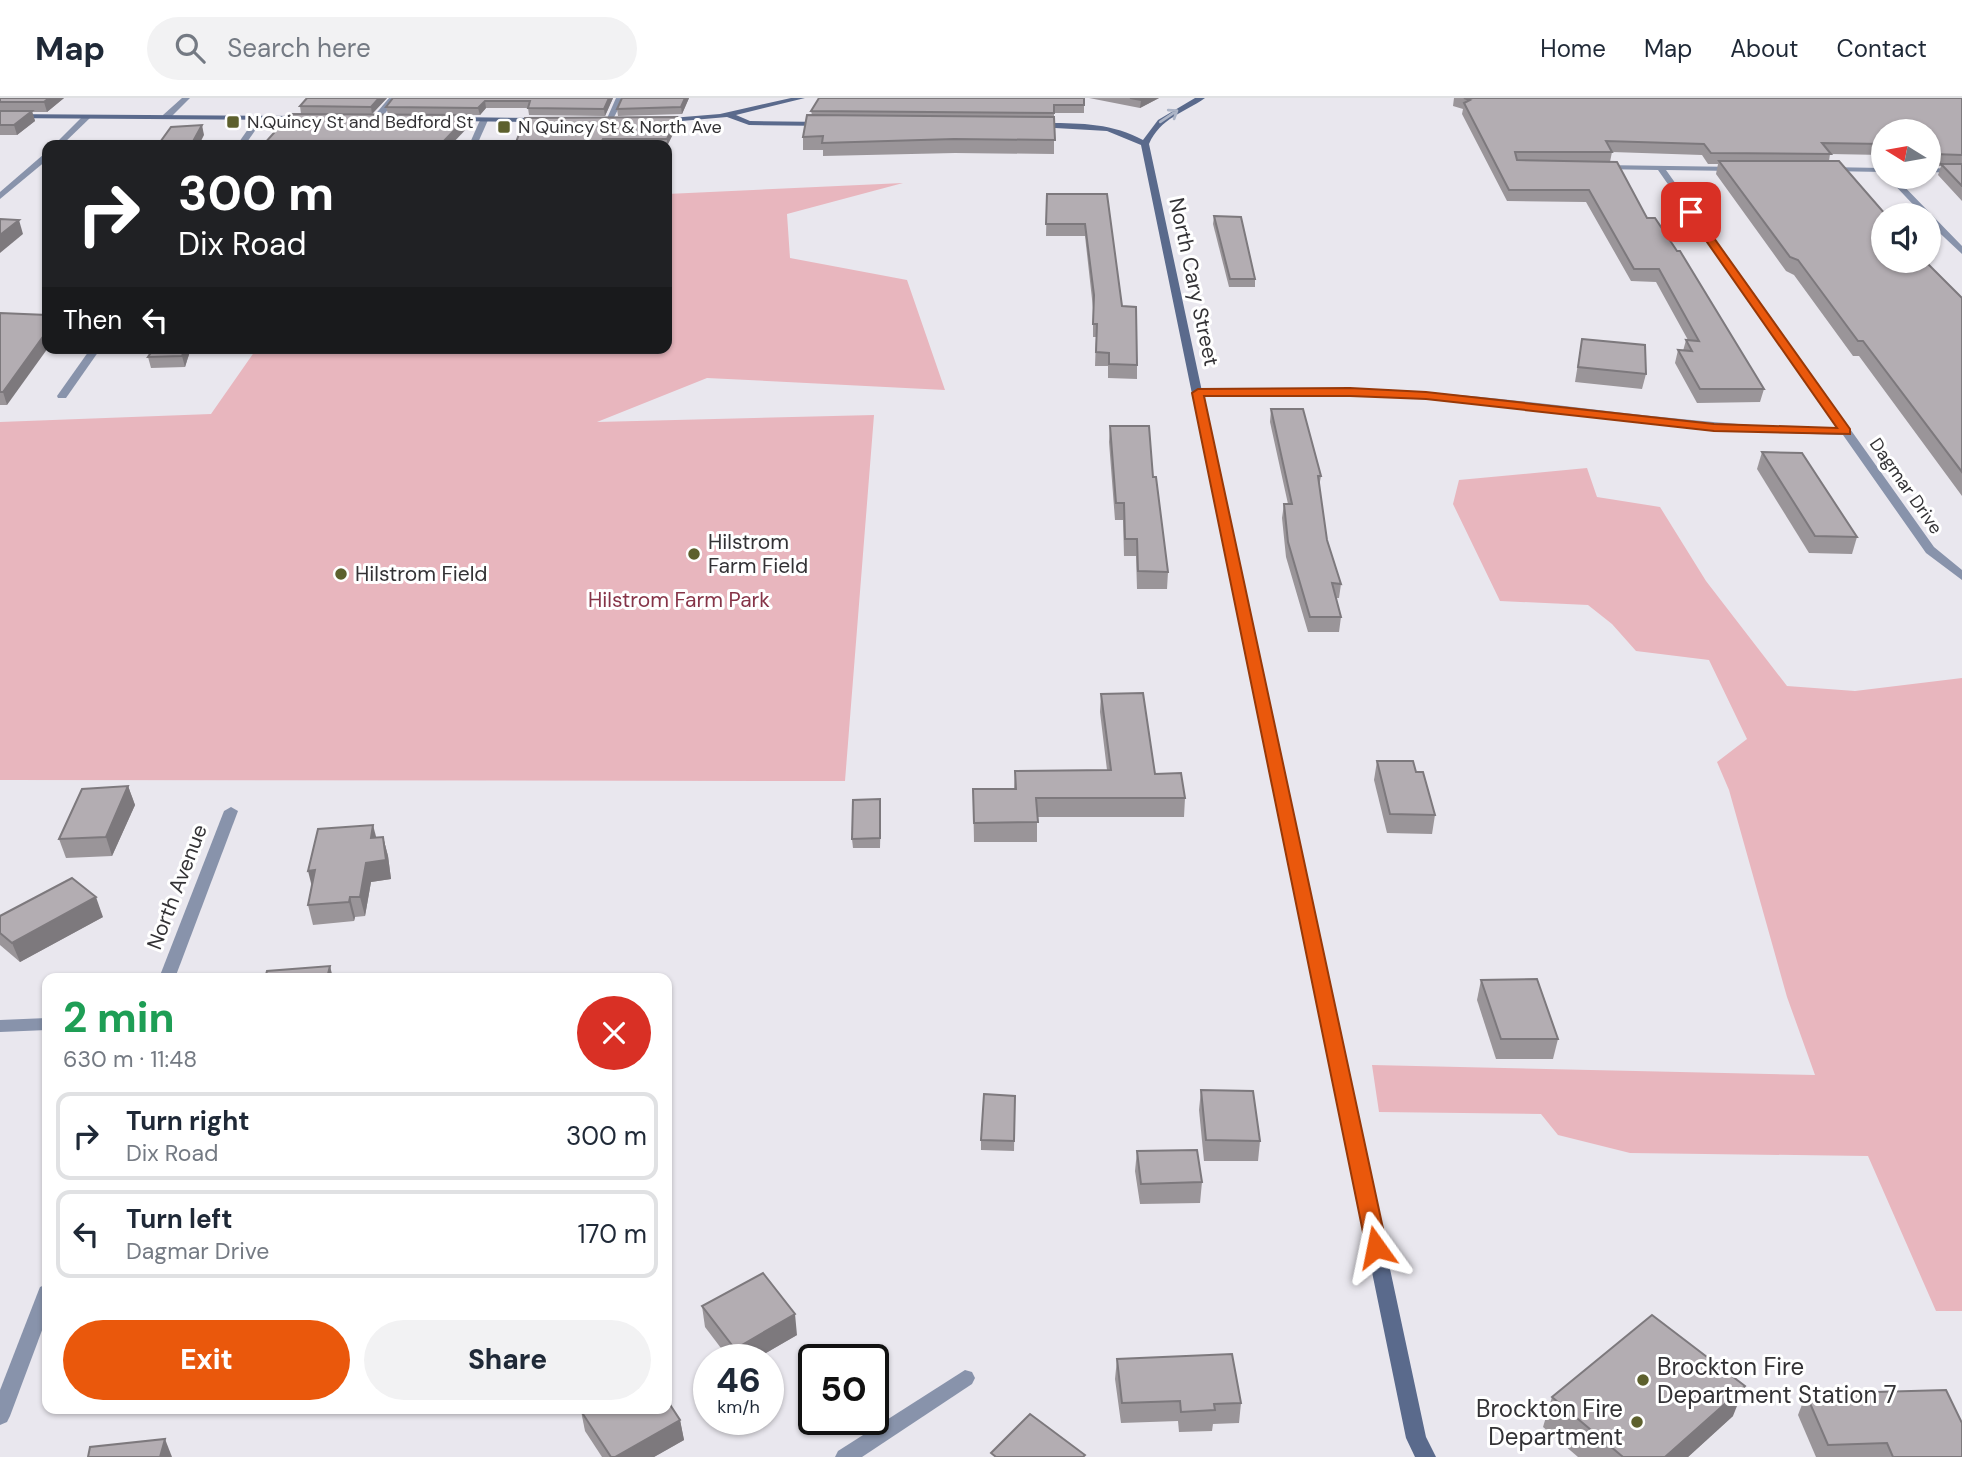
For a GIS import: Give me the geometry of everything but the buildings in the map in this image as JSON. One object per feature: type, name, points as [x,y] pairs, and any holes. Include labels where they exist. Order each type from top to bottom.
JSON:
[{"type":"main road","points":[[651,121],[727,114],[801,98]]},
{"type":"main road","points":[[1028,125],[1111,129],[1145,144],[1148,135],[1160,122],[1201,98]]},
{"type":"main road","points":[[727,114],[755,123],[837,124]]},
{"type":"main road","points":[[0,117],[312,118]]},
{"type":"main road","points":[[363,118],[390,119]]},
{"type":"main road","points":[[443,119],[553,120]]},
{"type":"main road","points":[[594,121],[619,121]]},
{"type":"main road","name":"North Cary Street","points":[[1145,144],[1416,1438],[1426,1457]]},
{"type":"street","points":[[166,117],[186,98]]},
{"type":"street","points":[[376,118],[393,98]]},
{"type":"street","points":[[608,121],[620,98]]},
{"type":"street","points":[[63,140],[87,117]]},
{"type":"street","points":[[245,140],[260,118]]},
{"type":"street","points":[[475,140],[484,120]]},
{"type":"street","points":[[0,196],[42,161]]},
{"type":"street","points":[[1595,167],[1744,169]]},
{"type":"street","name":"Dagmar Drive","points":[[1660,168],[1930,550],[1962,576]]},
{"type":"street","points":[[1813,169],[1871,170]]},
{"type":"street","points":[[1941,170],[1962,170]]},
{"type":"street","points":[[1902,189],[1916,203]]},
{"type":"street","points":[[1941,229],[1962,251]]},
{"type":"street","points":[[62,396],[92,354]]},
{"type":"street","points":[[1198,393],[1337,392],[1426,395],[1714,427],[1846,432]]},
{"type":"street","name":"North Avenue","points":[[169,973],[231,811]]},
{"type":"street","points":[[0,1026],[42,1024]]},
{"type":"street","points":[[0,1416],[42,1305]]},
{"type":"street","points":[[845,1457],[965,1378]]},
{"type":"green space","name":"Hilstrom Farm Park","points":[[903,183],[787,214],[790,258],[907,280],[945,390],[707,378],[597,422],[874,415],[845,781],[0,780],[0,422],[211,414],[253,354],[672,354],[672,194]]},
{"type":"green space","points":[[1587,468],[1597,497],[1660,507],[1706,581],[1787,686],[1855,691],[1962,678],[1962,1311],[1936,1311],[1868,1156],[1630,1153],[1558,1135],[1541,1114],[1379,1112],[1372,1065],[1815,1075],[1787,997],[1729,790],[1717,762],[1747,739],[1709,660],[1636,651],[1612,624],[1588,605],[1500,601],[1453,504],[1459,480]]},
{"type":"place","name":"N.Quincy St and Bedford St","points":[[233,122]]},
{"type":"place","name":"N Quincy St & North Ave","points":[[504,127]]},
{"type":"place","name":"Hilstrom Farm Field","points":[[694,554]]},
{"type":"place","name":"Hilstrom Field","points":[[341,574]]},
{"type":"place","name":"Brockton Fire Department Station 7","points":[[1643,1380]]},
{"type":"place","name":"Brockton Fire Department","points":[[1637,1422]]},
{"type":"route","points":[[1376,1247],[1198,393],[1374,392],[1426,395],[1714,427],[1846,432],[1691,212]]}]
